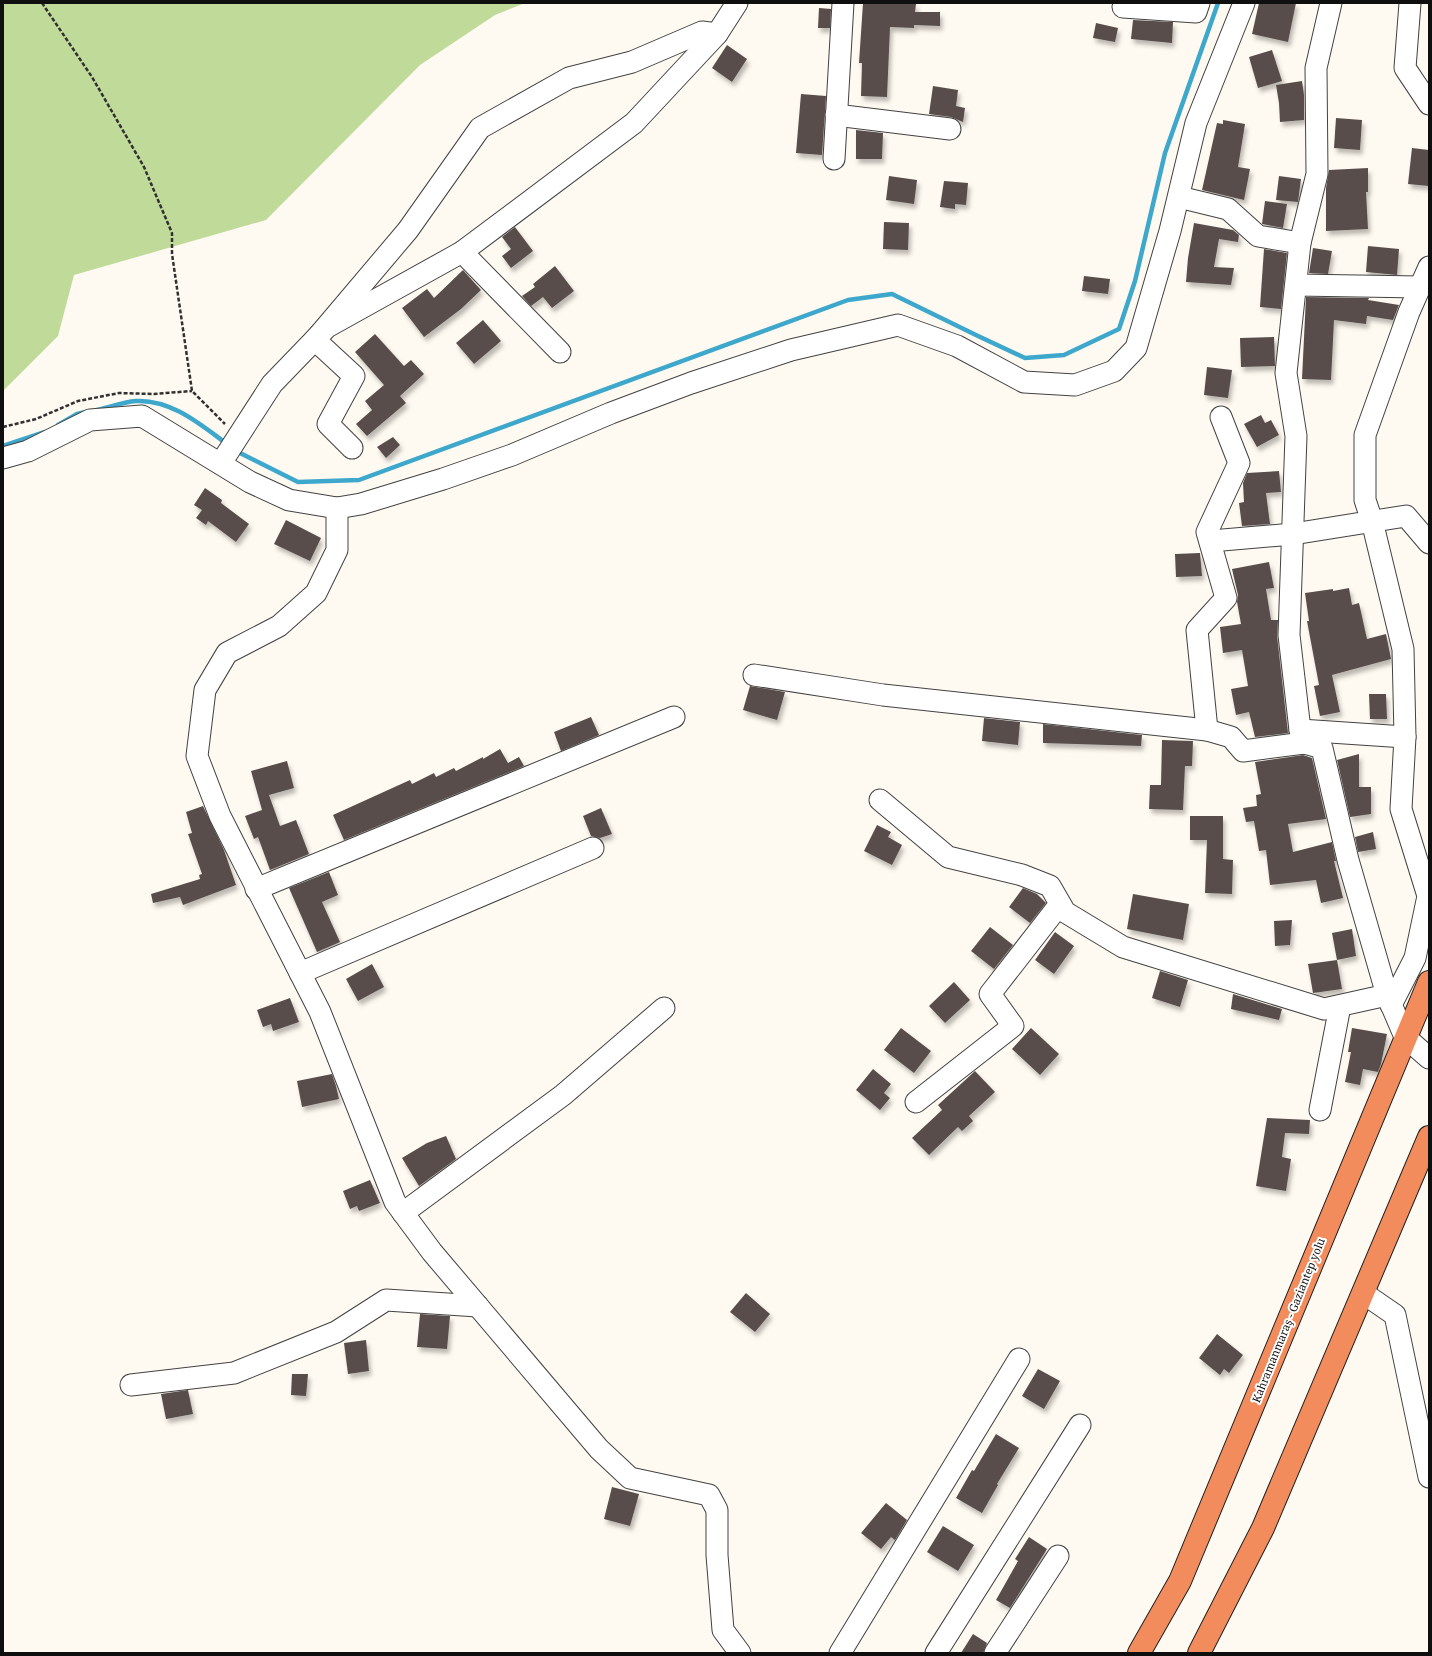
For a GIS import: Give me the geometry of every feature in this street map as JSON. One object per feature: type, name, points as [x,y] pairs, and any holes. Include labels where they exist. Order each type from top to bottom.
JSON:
[{"type":"highway","name":"Kahramanmaraş - Gaziantep yolu","points":[[1139,1653],[1180,1581],[1429,982]]},
{"type":"highway","points":[[1199,1653],[1263,1528],[1429,1137]]},
{"type":"street","points":[[221,464],[272,384],[327,327],[462,252],[634,123],[717,34],[737,3]]},
{"type":"street","points":[[834,159],[843,3]]},
{"type":"street","points":[[1123,7],[1196,12],[1199,3]]},
{"type":"street","points":[[3,458],[28,451],[90,420],[142,416],[250,482],[290,500],[337,508],[361,504],[512,455],[611,413],[784,352],[898,325],[957,346],[1024,382],[1075,385],[1114,371],[1136,348],[1170,231],[1196,124],[1244,3]]},
{"type":"street","points":[[1302,737],[1288,635],[1296,436],[1286,373],[1300,243],[1318,174],[1316,68],[1331,3]]},
{"type":"street","points":[[1410,3],[1405,68],[1429,104]]},
{"type":"street","points":[[315,340],[408,230],[480,128],[570,78],[632,62],[702,32],[717,34]]},
{"type":"street","points":[[836,115],[950,129]]},
{"type":"street","points":[[1178,197],[1228,209],[1258,236],[1300,243]]},
{"type":"street","points":[[462,252],[560,352]]},
{"type":"street","points":[[1389,1000],[1415,958],[1428,896],[1424,862],[1401,809],[1405,737],[1403,649],[1372,521],[1365,500],[1365,435],[1409,312],[1429,267]]},
{"type":"street","points":[[1296,285],[1420,287]]},
{"type":"street","points":[[315,340],[354,376],[328,424],[352,448]]},
{"type":"street","points":[[1207,730],[1197,630],[1226,598],[1208,532],[1238,463],[1221,417]]},
{"type":"street","points":[[337,508],[337,550],[316,593],[279,626],[227,653],[205,690],[197,756],[220,816],[320,1012],[395,1202],[432,1252],[599,1449],[630,1478],[709,1495],[717,1510],[717,1554],[723,1630],[740,1653]]},
{"type":"street","points":[[1211,541],[1293,534],[1406,516],[1429,542]]},
{"type":"street","points":[[754,675],[883,695],[1207,730],[1231,737],[1243,751],[1302,737],[1405,737]]},
{"type":"street","points":[[256,889],[674,717]]},
{"type":"street","points":[[1302,737],[1322,748],[1348,860],[1389,1000],[1405,1037],[1429,1058]]},
{"type":"street","points":[[880,800],[948,857],[1022,875],[1050,886],[1065,912],[1123,947],[1324,1009],[1389,1000]]},
{"type":"street","points":[[300,974],[593,848]]},
{"type":"street","points":[[916,1102],[1013,1026],[990,994],[1060,904]]},
{"type":"street","points":[[1320,1110],[1340,1006]]},
{"type":"street","points":[[403,1213],[563,1094],[664,1008]]},
{"type":"street","points":[[1363,1293],[1395,1315],[1429,1477]]},
{"type":"street","points":[[131,1385],[234,1373],[336,1332],[386,1300],[478,1306]]},
{"type":"street","points":[[840,1653],[1019,1359]]},
{"type":"street","points":[[936,1653],[1080,1425]]},
{"type":"street","points":[[995,1653],[1058,1556]]},
{"type":"path","points":[[42,3],[92,77],[144,167],[172,233],[172,254],[192,391],[238,437]]},
{"type":"green space","points":[[3,3],[525,3],[495,15],[420,65],[266,220],[74,275],[58,336],[3,391]]},
{"type":"building","points":[[863,3],[916,4],[915,12],[940,12],[940,26],[914,25],[914,28],[890,27],[887,97],[861,96],[862,63],[859,63]]},
{"type":"building","points":[[1259,3],[1296,3],[1288,42],[1252,34]]},
{"type":"building","points":[[819,8],[831,9],[830,28],[818,28]]},
{"type":"building","points":[[1133,20],[1173,22],[1172,43],[1131,39]]},
{"type":"building","points":[[1096,23],[1118,28],[1115,42],[1093,38]]},
{"type":"building","points":[[727,45],[747,59],[732,82],[712,68]]},
{"type":"building","points":[[1272,50],[1282,81],[1258,88],[1249,57]]},
{"type":"building","points":[[1302,81],[1304,95],[1304,120],[1280,122],[1276,85]]},
{"type":"building","points":[[933,86],[958,90],[956,106],[965,108],[963,122],[951,117],[929,114]]},
{"type":"building","points":[[801,94],[826,96],[822,155],[796,153]]},
{"type":"building","points":[[1336,118],[1362,120],[1360,150],[1334,148]]},
{"type":"building","points":[[1223,120],[1245,124],[1238,167],[1250,169],[1244,200],[1202,190],[1217,123],[1223,124]]},
{"type":"building","points":[[856,130],[883,133],[882,159],[856,159]]},
{"type":"building","points":[[1412,148],[1429,150],[1429,186],[1408,184]]},
{"type":"building","points":[[1368,168],[1368,192],[1366,192],[1368,229],[1326,231],[1326,188],[1329,170]]},
{"type":"building","points":[[889,176],[917,180],[914,204],[886,200]]},
{"type":"building","points":[[1279,176],[1301,179],[1298,202],[1276,200]]},
{"type":"building","points":[[944,181],[968,183],[966,205],[955,204],[955,209],[940,207]]},
{"type":"building","points":[[1265,201],[1287,204],[1283,228],[1262,224]]},
{"type":"building","points":[[884,222],[909,223],[908,250],[883,249]]},
{"type":"building","points":[[1194,223],[1233,230],[1239,235],[1238,242],[1219,239],[1214,267],[1234,268],[1231,285],[1186,282],[1188,258]]},
{"type":"building","points":[[515,227],[533,251],[511,268],[502,256],[511,249],[502,237]]},
{"type":"building","points":[[1368,246],[1399,249],[1397,275],[1366,272]]},
{"type":"building","points":[[1313,248],[1332,251],[1328,274],[1309,273]]},
{"type":"building","points":[[1264,249],[1287,253],[1281,309],[1260,307]]},
{"type":"building","points":[[555,266],[574,291],[552,308],[543,297],[531,306],[522,296],[535,287],[533,284]]},
{"type":"building","points":[[463,270],[481,290],[461,309],[424,337],[402,308],[427,289],[434,298]]},
{"type":"building","points":[[1084,276],[1110,279],[1108,294],[1082,291]]},
{"type":"building","points":[[1306,297],[1369,298],[1368,300],[1399,305],[1393,320],[1367,316],[1366,324],[1334,320],[1331,380],[1302,379]]},
{"type":"building","points":[[483,320],[501,341],[474,364],[456,343]]},
{"type":"building","points":[[375,334],[404,366],[411,360],[424,374],[400,396],[406,403],[367,436],[356,424],[372,410],[365,401],[384,385],[355,352]]},
{"type":"building","points":[[1274,337],[1275,366],[1241,367],[1240,338]]},
{"type":"building","points":[[1207,367],[1232,370],[1228,398],[1204,395]]},
{"type":"building","points":[[1261,415],[1265,423],[1271,420],[1279,435],[1257,447],[1244,424]]},
{"type":"building","points":[[393,437],[400,445],[386,458],[377,447]]},
{"type":"building","points":[[1279,471],[1281,492],[1266,493],[1270,524],[1242,526],[1239,503],[1244,502],[1243,483],[1247,473]]},
{"type":"building","points":[[205,488],[222,500],[221,503],[249,524],[236,542],[208,521],[206,525],[196,518],[202,510],[194,505]]},
{"type":"building","points":[[286,520],[321,538],[310,561],[274,544]]},
{"type":"building","points":[[1200,553],[1202,576],[1176,577],[1175,554]]},
{"type":"building","points":[[1269,562],[1274,588],[1266,589],[1271,620],[1278,620],[1277,636],[1288,733],[1255,737],[1249,712],[1236,715],[1231,689],[1248,686],[1242,650],[1223,653],[1220,627],[1241,624],[1237,602],[1238,595],[1232,569]]},
{"type":"building","points":[[1349,588],[1352,605],[1359,603],[1367,639],[1386,634],[1391,659],[1332,675],[1340,712],[1320,716],[1314,686],[1319,685],[1307,621],[1309,621],[1305,593]]},
{"type":"building","points":[[750,686],[785,692],[777,720],[743,710]]},
{"type":"building","points":[[1369,694],[1386,694],[1387,719],[1370,719]]},
{"type":"building","points":[[591,717],[599,735],[561,751],[554,732]]},
{"type":"building","points":[[984,718],[1020,722],[1018,745],[982,741]]},
{"type":"building","points":[[1043,724],[1142,735],[1141,746],[1043,743]]},
{"type":"building","points":[[1162,740],[1193,741],[1192,766],[1185,766],[1183,810],[1149,809],[1150,785],[1161,785]]},
{"type":"building","points":[[500,749],[508,763],[519,757],[524,766],[344,840],[333,815],[410,780],[412,784],[434,773],[436,777],[454,768],[456,771],[483,757],[483,759]]},
{"type":"building","points":[[1359,754],[1359,787],[1371,787],[1371,814],[1350,817],[1337,760]]},
{"type":"building","points":[[1303,755],[1312,758],[1326,819],[1288,824],[1293,852],[1332,842],[1336,861],[1334,861],[1343,898],[1321,903],[1316,880],[1270,885],[1266,850],[1259,851],[1254,821],[1246,822],[1243,808],[1257,806],[1256,795],[1261,794],[1255,762]]},
{"type":"building","points":[[287,761],[294,788],[269,795],[280,826],[296,820],[309,854],[270,870],[258,837],[254,839],[245,816],[262,810],[251,771]]},
{"type":"building","points":[[203,806],[224,850],[236,885],[183,905],[180,897],[153,903],[151,894],[200,879],[199,875],[202,874],[188,834],[192,833],[186,812]]},
{"type":"building","points":[[601,808],[612,834],[600,838],[591,836],[583,816]]},
{"type":"building","points":[[1190,816],[1223,816],[1223,859],[1233,860],[1232,894],[1205,893],[1207,840],[1190,840]]},
{"type":"building","points":[[877,825],[891,832],[888,837],[902,845],[892,865],[864,851]]},
{"type":"building","points":[[1373,832],[1376,849],[1358,852],[1355,837]]},
{"type":"building","points":[[329,872],[338,895],[322,902],[340,942],[317,952],[289,888]]},
{"type":"building","points":[[1023,888],[1037,894],[1046,903],[1030,923],[1009,907]]},
{"type":"building","points":[[1133,894],[1189,904],[1183,940],[1127,929]]},
{"type":"building","points":[[1292,920],[1290,945],[1275,946],[1274,921]]},
{"type":"building","points":[[990,927],[1013,945],[994,969],[971,951]]},
{"type":"building","points":[[1352,929],[1356,956],[1337,960],[1332,933]]},
{"type":"building","points":[[1055,932],[1074,946],[1054,974],[1035,960]]},
{"type":"building","points":[[1337,960],[1342,989],[1313,993],[1308,964]]},
{"type":"building","points":[[372,964],[384,987],[358,1001],[346,979]]},
{"type":"building","points":[[1160,971],[1188,980],[1180,1007],[1152,998]]},
{"type":"building","points":[[954,982],[970,1000],[945,1023],[929,1006]]},
{"type":"building","points":[[1233,994],[1282,1009],[1279,1020],[1231,1009]]},
{"type":"building","points":[[290,998],[299,1022],[273,1031],[271,1024],[263,1027],[257,1010]]},
{"type":"building","points":[[901,1028],[931,1051],[914,1073],[884,1050]]},
{"type":"building","points":[[1031,1028],[1059,1054],[1040,1075],[1012,1049]]},
{"type":"building","points":[[1352,1028],[1387,1034],[1378,1072],[1363,1069],[1360,1085],[1345,1082],[1351,1052],[1348,1052]]},
{"type":"building","points":[[873,1069],[891,1084],[884,1093],[890,1098],[880,1110],[856,1090]]},
{"type":"building","points":[[975,1071],[995,1092],[969,1116],[973,1121],[962,1131],[958,1127],[929,1155],[912,1138],[942,1110],[938,1105]]},
{"type":"building","points":[[332,1074],[339,1099],[302,1107],[297,1081]]},
{"type":"building","points":[[1267,1118],[1310,1120],[1309,1134],[1285,1133],[1282,1157],[1291,1159],[1286,1191],[1256,1186]]},
{"type":"building","points":[[446,1136],[456,1159],[419,1186],[402,1158],[427,1143]]},
{"type":"building","points":[[370,1180],[380,1203],[359,1211],[357,1206],[350,1209],[343,1191]]},
{"type":"building","points":[[746,1293],[770,1314],[755,1332],[730,1312]]},
{"type":"building","points":[[420,1314],[450,1316],[447,1349],[417,1347]]},
{"type":"building","points":[[1217,1334],[1243,1355],[1229,1373],[1224,1369],[1220,1375],[1199,1358]]},
{"type":"building","points":[[366,1340],[369,1371],[348,1374],[344,1343]]},
{"type":"building","points":[[1038,1369],[1060,1381],[1044,1409],[1022,1396]]},
{"type":"building","points":[[292,1374],[308,1374],[306,1396],[291,1395]]},
{"type":"building","points":[[188,1390],[193,1414],[166,1419],[161,1394]]},
{"type":"building","points":[[996,1434],[1019,1448],[997,1484],[998,1485],[982,1513],[956,1498],[972,1470],[974,1471]]},
{"type":"building","points":[[612,1487],[639,1494],[630,1526],[604,1519]]},
{"type":"building","points":[[886,1503],[907,1520],[895,1540],[891,1537],[881,1549],[861,1533]]},
{"type":"building","points":[[943,1526],[974,1545],[958,1571],[927,1552]]},
{"type":"building","points":[[1029,1537],[1047,1549],[1010,1608],[996,1600],[1018,1561],[1015,1559]]},
{"type":"building","points":[[973,1634],[987,1643],[983,1653],[961,1653]]},
{"type":"waterway","points":[[236,451],[298,482],[359,480],[848,300],[892,294],[1025,358],[1064,355],[1119,329],[1135,281],[1165,153],[1218,3]]},
{"type":"waterway","points":[[97,410],[121,403],[136,401],[149,401],[161,404],[185,415],[227,444]]},
{"type":"waterway","points":[[58,425],[77,414],[86,412]]},
{"type":"waterway","points":[[3,446],[45,432]]}]
